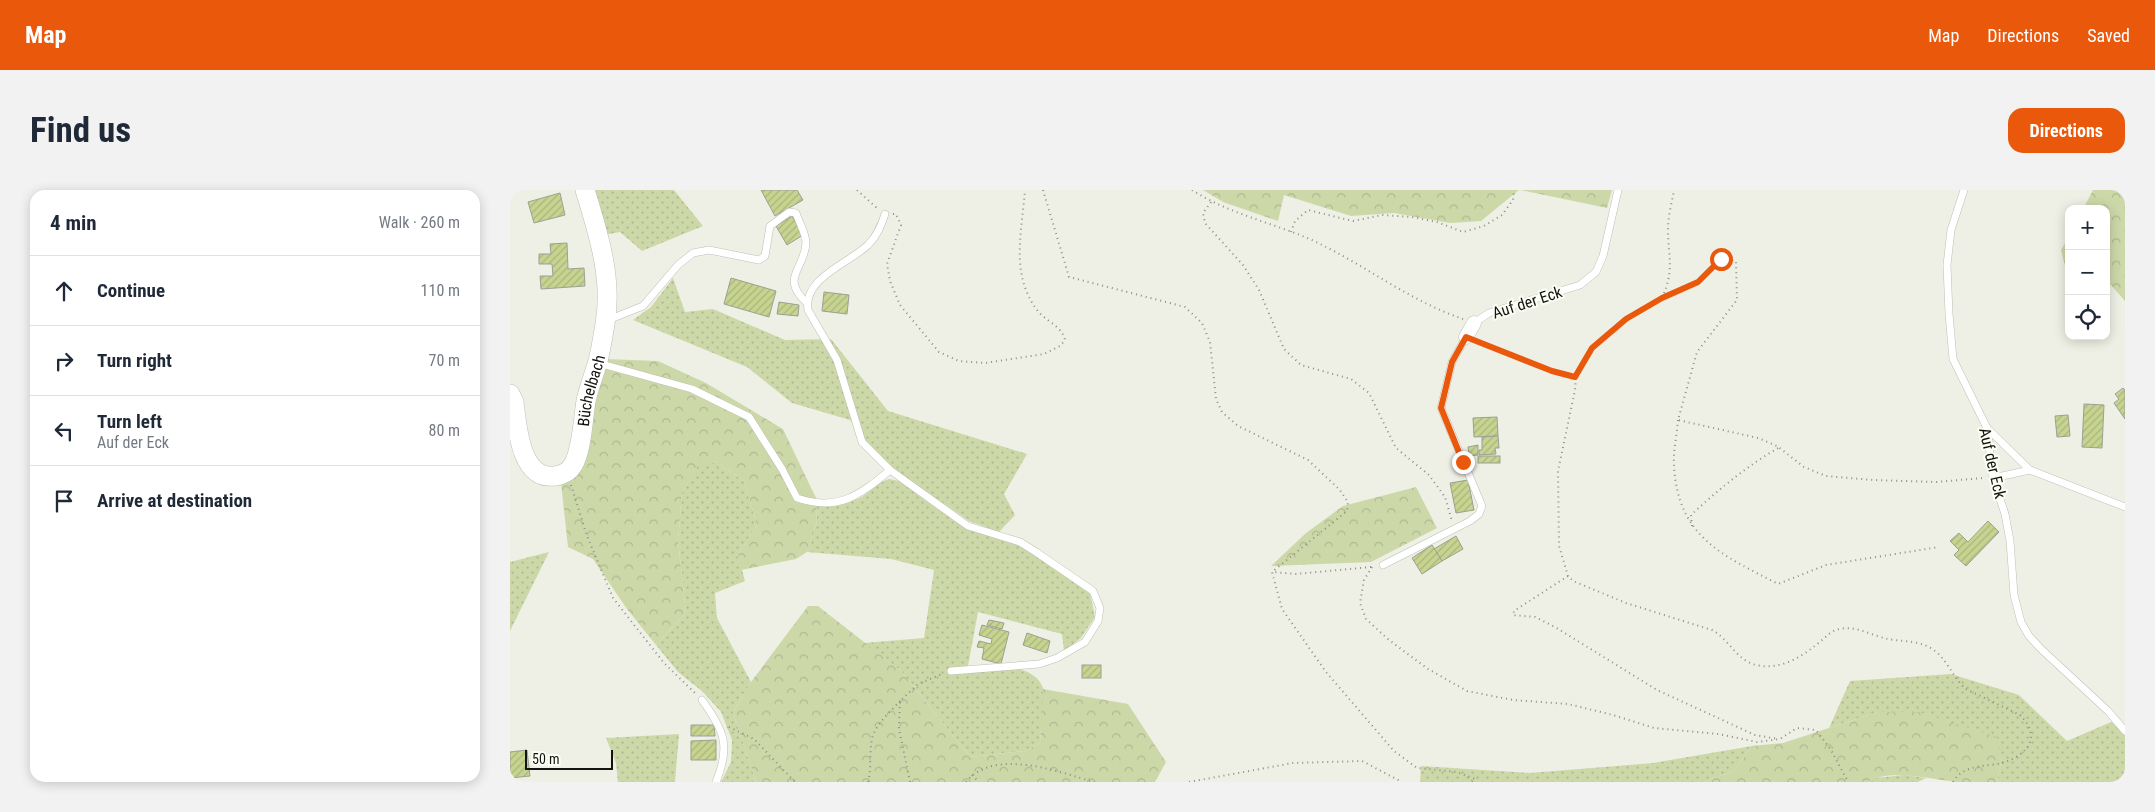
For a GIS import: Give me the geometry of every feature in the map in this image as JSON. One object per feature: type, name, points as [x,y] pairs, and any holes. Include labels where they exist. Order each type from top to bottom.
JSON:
[{"type":"street","name":"Büchelbach","points":[[566,471],[573,465],[579,449],[589,386],[597,363],[605,321],[608,280],[585,190]]},
{"type":"street","name":"Auf der Eck","points":[[1466,337],[1474,323]]},
{"type":"street","points":[[510,394],[514,402],[523,456],[536,471],[548,477],[563,475],[566,471]]},
{"type":"lane","name":"Auf der Eck","points":[[1474,323],[1489,313],[1580,285],[1596,272],[1603,256],[1618,190]]},
{"type":"lane","name":"Auf der Eck","points":[[1964,190],[1951,230],[1948,265],[1949,314],[1953,360],[1987,428],[1993,478],[2006,514],[2014,595],[2021,622],[2029,636],[2041,649],[2108,711],[2125,731]]},
{"type":"lane","points":[[605,321],[643,306],[678,264],[693,254],[709,250],[759,260],[765,256],[770,226],[789,212],[796,213],[806,241],[795,271],[793,284],[799,296],[806,303],[836,360],[862,442],[890,470],[968,526],[1020,542],[1093,591],[1100,608],[1098,621],[1085,642],[1057,658],[1039,664],[951,671]]},
{"type":"lane","points":[[806,303],[810,290],[867,245],[879,231],[885,214]]},
{"type":"lane","name":"Auf der Eck","points":[[1383,565],[1475,517],[1479,514],[1482,506],[1441,408],[1452,362],[1466,337]]},
{"type":"lane","points":[[597,363],[692,389],[749,417],[782,469],[797,498],[833,503],[854,498],[890,470]]},
{"type":"lane","points":[[1987,428],[2030,470],[2125,506]]},
{"type":"lane","points":[[1993,478],[2030,470]]},
{"type":"lane","points":[[702,700],[718,722],[725,742],[724,765],[716,782]]},
{"type":"path","points":[[857,190],[885,214],[896,214],[900,225],[887,264],[890,281],[900,305],[939,352],[959,361],[985,363],[1044,354],[1060,346],[1065,340],[1064,333],[1040,313],[1030,300],[1022,281],[1019,257],[1025,190]]},
{"type":"path","points":[[1043,190],[1069,277],[1185,307],[1202,323],[1210,342],[1216,399],[1222,412],[1238,426],[1308,460],[1339,489],[1348,502],[1347,511],[1272,572]]},
{"type":"path","points":[[1192,190],[1211,202],[1314,241],[1438,311],[1474,323]]},
{"type":"path","points":[[1291,232],[1295,222],[1308,210],[1353,221],[1382,215],[1412,217],[1436,222],[1464,232],[1484,226],[1502,215],[1513,200],[1514,190]]},
{"type":"path","points":[[1662,298],[1671,271],[1667,227],[1674,190]]},
{"type":"path","points":[[1211,202],[1204,213],[1205,223],[1243,265],[1259,290],[1284,349],[1301,364],[1351,379],[1369,394],[1396,448],[1429,475],[1445,497],[1454,528]]},
{"type":"path","points":[[1938,547],[1826,565],[1778,584],[1737,562],[1703,539],[1687,520],[1679,498],[1673,465],[1678,420],[1697,352],[1737,300],[1736,261],[1721,259],[1698,282],[1662,298],[1626,319],[1592,348],[1575,377],[1575,390],[1558,471],[1559,546],[1568,576],[1573,581],[1626,603],[1712,630],[1719,634],[1746,661],[1758,665],[1780,665],[1790,662],[1801,656],[1834,630],[1842,628],[1850,628],[1887,639],[1912,641],[1936,651],[1959,683],[1966,689],[2020,715],[2027,722],[2031,733],[2028,747],[2018,756],[2001,763],[1981,765],[1957,775],[1953,782]]},
{"type":"path","points":[[1466,337],[1552,371],[1575,377]]},
{"type":"path","points":[[1678,420],[1758,438],[1780,447],[1804,467],[1826,476],[1936,482],[1993,478]]},
{"type":"path","points":[[1692,526],[1691,515],[1705,502],[1780,447]]},
{"type":"path","points":[[566,471],[587,536],[612,598],[664,663],[702,700]]},
{"type":"path","points":[[1272,572],[1296,574],[1383,565]]},
{"type":"path","points":[[1372,567],[1364,580],[1360,603],[1366,619],[1389,640],[1428,669],[1467,691],[1513,700],[1568,704],[1613,715],[1654,728],[1718,734],[1757,742],[1780,740],[1797,728],[1816,730],[1831,750],[1848,782]]},
{"type":"path","points":[[1272,572],[1282,609],[1326,672],[1394,751],[1417,768],[1457,772],[1475,779],[1472,782]]},
{"type":"path","points":[[1568,576],[1514,611],[1513,615],[1535,617],[1555,626],[1657,690],[1755,735],[1780,740]]},
{"type":"path","points":[[868,782],[872,768],[872,738],[883,719],[918,684],[951,671]]},
{"type":"path","points":[[900,701],[900,729],[910,782]]},
{"type":"path","points":[[718,722],[754,739],[795,782]]},
{"type":"path","points":[[1189,782],[1293,763],[1362,761],[1402,782]]},
{"type":"path","points":[[966,782],[972,775],[993,765],[1037,766],[1094,782]]},
{"type":"path","points":[[972,775],[979,782]]},
{"type":"green space","points":[[591,190],[674,190],[703,226],[642,251],[620,232],[604,235]]},
{"type":"green space","points":[[1203,190],[1519,190],[1481,221],[1450,223],[1394,213],[1351,216],[1284,195],[1278,221],[1223,202]]},
{"type":"green space","points":[[1520,190],[1612,190],[1607,208]]},
{"type":"green space","points":[[2093,190],[2125,190],[2125,301],[2110,285],[2110,205],[2085,205]]},
{"type":"green space","points":[[2065,243],[2065,266],[2061,250]]},
{"type":"green space","points":[[673,278],[685,312],[713,309],[785,340],[831,339],[888,411],[1027,454],[1004,494],[1015,515],[999,532],[969,521],[892,468],[869,447],[850,420],[792,403],[747,367],[633,320],[651,307]]},
{"type":"green space","points":[[605,359],[658,361],[706,383],[783,429],[816,498],[817,522],[807,552],[796,559],[741,570],[738,555],[757,525],[744,481],[716,462],[698,465],[682,493],[678,541],[686,613],[656,645],[627,609],[593,559],[568,547],[561,483]]},
{"type":"green space","points":[[716,462],[744,481],[757,525],[738,555],[745,581],[715,593],[717,618],[751,682],[733,712],[756,782],[721,782],[731,762],[732,740],[721,712],[703,692],[678,672],[656,645],[686,613],[678,541],[682,493],[698,464]]},
{"type":"green space","points":[[889,479],[899,481],[954,521],[969,529],[1014,543],[1035,554],[1090,593],[1095,617],[1081,638],[1064,651],[1062,634],[978,612],[968,666],[1021,670],[1031,674],[1038,680],[1044,692],[1040,743],[1025,751],[970,757],[901,671],[864,643],[924,638],[934,570],[891,559],[807,552],[817,522],[816,503],[835,504],[848,502],[860,498],[879,483]]},
{"type":"green space","points":[[1416,487],[1437,528],[1371,562],[1271,566],[1306,533],[1343,506]]},
{"type":"green space","points":[[549,552],[510,631],[510,562]]},
{"type":"green space","points":[[808,606],[818,606],[901,671],[970,757],[1025,751],[1040,743],[1043,689],[1128,704],[1166,762],[1155,782],[756,782],[733,712],[751,682]]},
{"type":"green space","points":[[1951,674],[2019,695],[2067,741],[2111,722],[2125,734],[2125,782],[1997,782],[2002,756],[1878,712],[1829,728],[1850,681]]},
{"type":"green space","points":[[1878,712],[1919,712],[1997,737],[2002,756],[1997,782],[1957,782],[1899,775],[1877,778],[1868,782],[1703,782],[1734,771],[1752,746],[1783,743]]},
{"type":"green space","points":[[679,734],[675,782],[618,782],[616,763],[606,738]]},
{"type":"green space","points":[[1752,746],[1734,771],[1703,782],[1420,782],[1421,766],[1530,773],[1653,763]]},
{"type":"green space","points":[[1905,775],[1926,778],[1918,782],[1868,782],[1874,778]]},
{"type":"building","points":[[761,190],[797,190],[803,200],[775,216]]},
{"type":"building","points":[[560,193],[565,215],[534,223],[528,202]]},
{"type":"building","points":[[792,216],[803,235],[787,245],[776,226]]},
{"type":"building","points":[[567,243],[568,269],[584,268],[585,286],[541,289],[540,276],[553,276],[552,264],[539,264],[539,254],[551,254],[550,244]]},
{"type":"building","points":[[731,278],[776,291],[769,317],[724,304]]},
{"type":"building","points":[[824,292],[849,295],[847,314],[822,311]]},
{"type":"building","points":[[779,302],[799,305],[798,316],[777,314]]},
{"type":"building","points":[[2123,388],[2125,390],[2125,419],[2114,403],[2119,399],[2115,394]]},
{"type":"building","points":[[2084,404],[2104,405],[2102,448],[2082,447]]},
{"type":"building","points":[[2068,415],[2070,436],[2057,437],[2055,416]]},
{"type":"building","points":[[1497,417],[1498,436],[1474,437],[1473,418]]},
{"type":"building","points":[[1498,436],[1499,448],[1495,448],[1496,454],[1479,455],[1479,450],[1482,450],[1482,437]]},
{"type":"building","points":[[1478,445],[1478,455],[1469,456],[1468,447]]},
{"type":"building","points":[[1478,456],[1500,456],[1500,463],[1478,463]]},
{"type":"building","points":[[1468,480],[1474,510],[1456,513],[1450,483]]},
{"type":"building","points":[[1988,521],[1999,532],[1966,566],[1954,555],[1959,550],[1950,541],[1959,533],[1968,542]]},
{"type":"building","points":[[1456,536],[1463,549],[1442,561],[1434,549]]},
{"type":"building","points":[[1432,545],[1442,561],[1422,574],[1412,558]]},
{"type":"building","points":[[989,620],[1004,623],[1002,629],[987,625]]},
{"type":"building","points":[[982,625],[1009,632],[1001,664],[982,659],[984,648],[977,647],[979,641],[991,644],[992,639],[979,635]]},
{"type":"building","points":[[1027,633],[1050,641],[1047,653],[1023,645]]},
{"type":"building","points":[[1082,665],[1101,665],[1101,678],[1082,678]]},
{"type":"building","points":[[691,725],[714,725],[715,736],[691,736]]},
{"type":"building","points":[[716,740],[716,760],[691,760],[691,741]]},
{"type":"building","points":[[527,750],[530,776],[510,778],[510,752]]},
{"type":"route","points":[[1463,462],[1441,408],[1452,362],[1466,337],[1552,371],[1575,377],[1592,348],[1626,319],[1662,298],[1698,282],[1721,259]]}]
